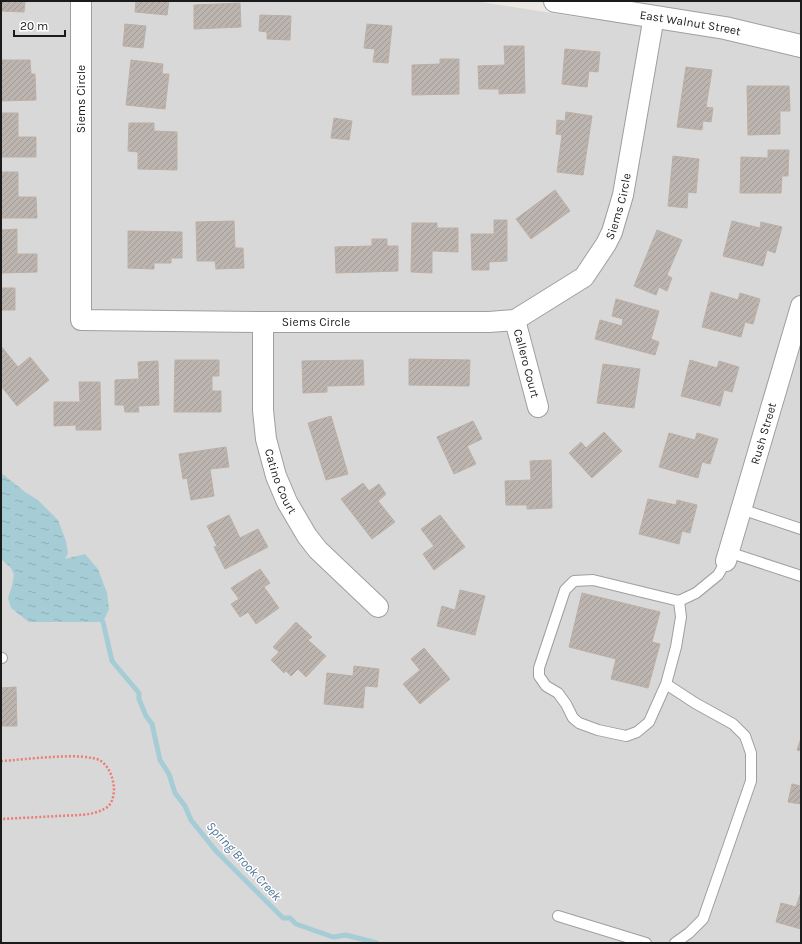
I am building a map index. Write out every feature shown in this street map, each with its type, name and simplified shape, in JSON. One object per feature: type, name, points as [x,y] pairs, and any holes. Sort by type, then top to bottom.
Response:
[{"type":"street","name":"Siems Circle","points":[[81,1],[81,320],[263,322],[489,322],[515,320],[584,277],[606,244],[612,232],[624,195],[654,16]]},
{"type":"street","name":"East Walnut Street","points":[[562,2],[725,28],[801,46]]},
{"type":"street","name":"Rush Street","points":[[727,557],[801,306]]},
{"type":"street","name":"Callero Court","points":[[515,320],[538,406]]},
{"type":"street","name":"Catino Court","points":[[263,322],[263,410],[266,439],[276,476],[286,502],[307,536],[318,550],[378,607]]},
{"type":"lane","points":[[741,509],[801,529]]},
{"type":"lane","points":[[679,601],[681,617],[676,647],[666,684],[649,722],[637,732],[626,736],[598,730],[579,723],[573,718],[566,704],[558,693],[546,686],[539,676],[539,668],[565,590],[574,581],[593,580],[679,601],[696,593],[718,575],[727,557],[801,576]]},
{"type":"lane","points":[[666,684],[695,703],[734,724],[745,736],[751,753],[751,781],[703,919],[690,933],[675,943]]},
{"type":"lane","points":[[558,916],[646,943]]},
{"type":"path","points":[[1,761],[76,756],[93,758],[103,762],[107,768],[111,775],[114,791],[113,798],[109,806],[104,810],[95,813],[1,819]]},
{"type":"shaded area","points":[[1,1],[474,1],[583,18],[583,1],[801,1],[801,943],[1,943]]},
{"type":"water","points":[[1,474],[38,500],[58,520],[66,541],[68,553],[65,559],[85,554],[98,569],[107,593],[109,609],[103,622],[29,622],[11,608],[8,598],[14,575],[11,568],[1,559]]},
{"type":"building","points":[[1,1],[25,1],[24,12],[1,11]]},
{"type":"building","points":[[136,1],[169,1],[167,15],[135,12]]},
{"type":"building","points":[[240,3],[241,27],[194,29],[194,5]]},
{"type":"building","points":[[260,15],[291,16],[290,40],[267,39],[267,32],[259,31]]},
{"type":"building","points":[[125,24],[146,26],[143,48],[123,46]]},
{"type":"building","points":[[367,24],[392,26],[388,63],[373,62],[375,49],[364,48]]},
{"type":"building","points":[[504,46],[524,46],[525,93],[499,94],[499,89],[479,89],[478,66],[505,65]]},
{"type":"building","points":[[565,49],[600,52],[598,72],[589,71],[587,87],[562,84]]},
{"type":"building","points":[[440,59],[459,59],[459,94],[412,95],[412,65],[440,64]]},
{"type":"building","points":[[1,60],[30,60],[31,74],[35,74],[36,100],[1,101]]},
{"type":"building","points":[[131,60],[163,64],[162,74],[169,74],[165,109],[126,105]]},
{"type":"building","points":[[686,67],[712,70],[706,107],[713,108],[711,122],[703,121],[702,130],[677,127]]},
{"type":"building","points":[[747,86],[789,86],[790,111],[780,111],[780,134],[748,135]]},
{"type":"building","points":[[566,112],[592,116],[583,175],[557,172],[562,135],[556,134],[557,120],[565,121]]},
{"type":"building","points":[[1,113],[18,113],[18,137],[36,137],[36,157],[1,157]]},
{"type":"building","points":[[334,118],[352,121],[349,140],[331,138]]},
{"type":"building","points":[[129,123],[154,123],[154,131],[177,132],[177,170],[138,169],[138,152],[128,151]]},
{"type":"building","points":[[768,150],[789,150],[788,176],[782,176],[781,193],[740,193],[741,157],[768,158]]},
{"type":"building","points":[[673,156],[699,159],[696,193],[688,192],[687,208],[668,206]]},
{"type":"building","points":[[1,172],[18,172],[18,197],[36,197],[37,218],[1,218]]},
{"type":"building","points":[[555,190],[570,211],[531,239],[516,219]]},
{"type":"building","points":[[494,220],[507,220],[507,261],[489,262],[489,270],[472,270],[471,234],[494,234]]},
{"type":"building","points":[[234,221],[235,248],[243,248],[244,268],[216,269],[215,261],[197,261],[196,222]]},
{"type":"building","points":[[732,221],[760,228],[761,222],[782,227],[775,253],[767,250],[763,266],[723,256]]},
{"type":"building","points":[[412,223],[437,223],[437,228],[458,228],[458,252],[432,251],[432,273],[411,272]]},
{"type":"building","points":[[17,229],[17,254],[37,254],[37,272],[1,273],[1,230]]},
{"type":"building","points":[[657,230],[682,240],[667,275],[672,278],[667,291],[659,287],[656,295],[634,286]]},
{"type":"building","points":[[128,231],[182,232],[182,258],[171,258],[171,263],[154,263],[154,269],[128,268]]},
{"type":"building","points":[[372,239],[387,239],[387,246],[398,246],[398,271],[336,273],[335,247],[372,246]]},
{"type":"building","points":[[1,288],[15,288],[15,310],[1,310]]},
{"type":"building","points":[[711,292],[738,300],[740,293],[760,299],[753,324],[745,322],[741,337],[702,327]]},
{"type":"building","points":[[616,299],[659,311],[651,339],[659,342],[655,355],[595,339],[600,320],[622,326],[623,319],[612,316]]},
{"type":"building","points":[[1,346],[18,367],[30,357],[49,380],[17,406],[1,386]]},
{"type":"building","points":[[409,359],[470,360],[469,386],[409,385]]},
{"type":"building","points":[[175,360],[219,360],[219,376],[212,376],[212,391],[221,391],[221,412],[174,412]]},
{"type":"building","points":[[363,360],[364,385],[327,386],[327,392],[303,393],[302,361]]},
{"type":"building","points":[[690,360],[717,368],[719,361],[739,367],[732,392],[724,390],[720,406],[681,396]]},
{"type":"building","points":[[158,361],[159,405],[138,406],[139,412],[125,412],[124,405],[115,405],[115,380],[139,379],[138,362]]},
{"type":"building","points":[[603,364],[640,369],[634,408],[597,403]]},
{"type":"building","points":[[79,382],[100,382],[101,430],[76,430],[76,425],[54,426],[54,402],[80,402]]},
{"type":"building","points":[[331,416],[348,474],[326,480],[308,423]]},
{"type":"building","points":[[473,421],[482,439],[467,446],[476,464],[454,474],[437,437]]},
{"type":"building","points":[[604,432],[622,451],[592,478],[569,453],[581,442],[586,448]]},
{"type":"building","points":[[669,433],[695,440],[697,433],[718,439],[710,464],[702,462],[698,478],[659,467]]},
{"type":"building","points":[[226,447],[229,467],[210,469],[214,496],[191,500],[187,478],[183,479],[179,454]]},
{"type":"building","points":[[551,460],[552,508],[527,509],[527,505],[506,505],[505,481],[531,480],[530,461]]},
{"type":"building","points":[[363,483],[369,491],[379,484],[386,494],[378,501],[395,522],[372,539],[341,499]]},
{"type":"building","points":[[648,499],[676,505],[677,500],[697,505],[690,533],[682,531],[679,544],[639,534]]},
{"type":"building","points":[[229,515],[240,538],[258,529],[268,547],[225,569],[214,547],[217,546],[207,526]]},
{"type":"building","points":[[440,515],[465,547],[434,570],[423,554],[434,546],[421,529]]},
{"type":"building","points":[[260,569],[270,583],[264,587],[279,608],[256,624],[248,612],[240,617],[231,604],[239,599],[231,588]]},
{"type":"building","points":[[460,590],[485,596],[475,635],[437,626],[442,606],[455,610]]},
{"type":"building","points":[[582,593],[660,612],[652,642],[660,644],[648,688],[611,679],[616,659],[569,647]]},
{"type":"building","points":[[296,622],[312,637],[308,640],[326,656],[306,677],[298,669],[291,676],[286,671],[284,673],[271,660],[279,652],[273,647]]},
{"type":"building","points":[[424,648],[450,679],[420,704],[403,684],[420,670],[411,659]]},
{"type":"building","points":[[354,666],[379,669],[377,687],[365,686],[363,708],[324,704],[327,673],[353,676]]},
{"type":"building","points":[[16,687],[17,726],[1,726],[1,688]]},
{"type":"building","points":[[801,738],[801,751],[797,750]]},
{"type":"building","points":[[792,784],[801,786],[801,804],[788,802]]},
{"type":"building","points":[[801,892],[801,929],[776,922],[781,903],[796,907]]},
{"type":"waterway","name":"Spring Brook Creek","points":[[103,622],[112,661],[139,693],[139,699],[146,716],[152,724],[160,760],[169,774],[175,793],[185,806],[191,820],[216,851],[283,918],[290,918],[296,924],[333,937],[346,935],[377,943]]}]
